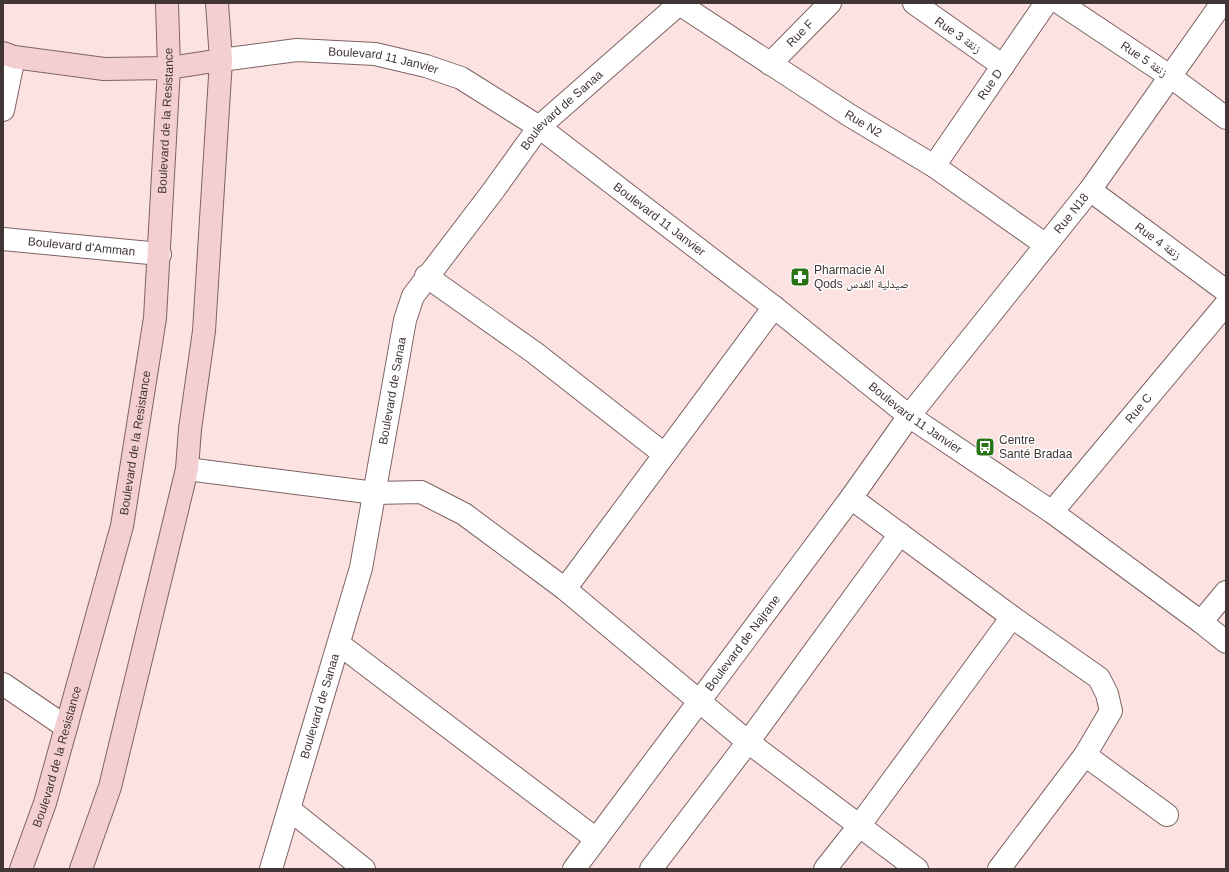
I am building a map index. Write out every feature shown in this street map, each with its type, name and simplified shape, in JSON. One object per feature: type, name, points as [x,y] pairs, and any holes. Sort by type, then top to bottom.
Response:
[{"type":"main road","name":"Boulevard de la Resistance","points":[[21,869],[45,803],[122,526],[155,318],[160,254],[169,68],[167,3]]},
{"type":"main road","points":[[81,869],[110,787],[187,469],[204,331],[221,60],[217,3]]},
{"type":"main road","name":"Boulevard 11 Janvier","points":[[8,55],[104,69],[169,68],[221,60]]},
{"type":"street","name":"Rue N2","points":[[679,3],[849,115],[934,166],[1046,245]]},
{"type":"street","name":"Boulevard de Sanaa","points":[[271,869],[361,568],[405,320],[413,296],[426,276],[493,192],[539,128],[679,3]]},
{"type":"street","name":"Rue F","points":[[770,64],[830,3]]},
{"type":"street","name":"Rue D","points":[[934,166],[1046,3]]},
{"type":"street","name":"Rue 5 زنقة","points":[[1060,3],[1171,76],[1226,118]]},
{"type":"street","name":"Rue N18","points":[[909,416],[1090,190],[1222,3]]},
{"type":"street","name":"Rue 3 زنقة","points":[[922,5],[1003,66]]},
{"type":"street","name":"Boulevard 11 Janvier","points":[[221,60],[297,50],[375,54],[426,66],[461,78],[539,128],[774,307],[909,416],[1052,512],[1226,642]]},
{"type":"street","points":[[3,110],[8,55]]},
{"type":"street","name":"Rue 4 زنقة","points":[[1090,190],[1226,291]]},
{"type":"street","name":"Boulevard d'Amman","points":[[3,239],[160,254]]},
{"type":"street","points":[[426,276],[535,353],[664,454]]},
{"type":"street","name":"Rue C","points":[[1052,512],[1226,304]]},
{"type":"street","points":[[564,589],[774,307]]},
{"type":"street","name":"Boulevard de Najrane","points":[[574,869],[851,498],[909,416]]},
{"type":"street","points":[[187,469],[375,493],[421,492],[464,514],[564,589],[698,702],[748,742],[917,869]]},
{"type":"street","points":[[851,498],[1012,617],[1098,678],[1107,694],[1111,711],[1085,755],[999,869]]},
{"type":"street","points":[[651,869],[748,742],[900,534]]},
{"type":"street","points":[[1201,622],[1226,592]]},
{"type":"street","points":[[825,869],[859,826],[1012,617]]},
{"type":"street","points":[[338,644],[596,839]]},
{"type":"street","points":[[3,684],[66,728]]},
{"type":"street","points":[[1085,755],[1167,815]]},
{"type":"street","points":[[289,809],[364,869]]},
{"type":"place","name":"Pharmacie Al Qods صيدلية القدس","points":[[800,277]]},
{"type":"place","name":"Centre Santé Bradaa","points":[[985,447]]}]
